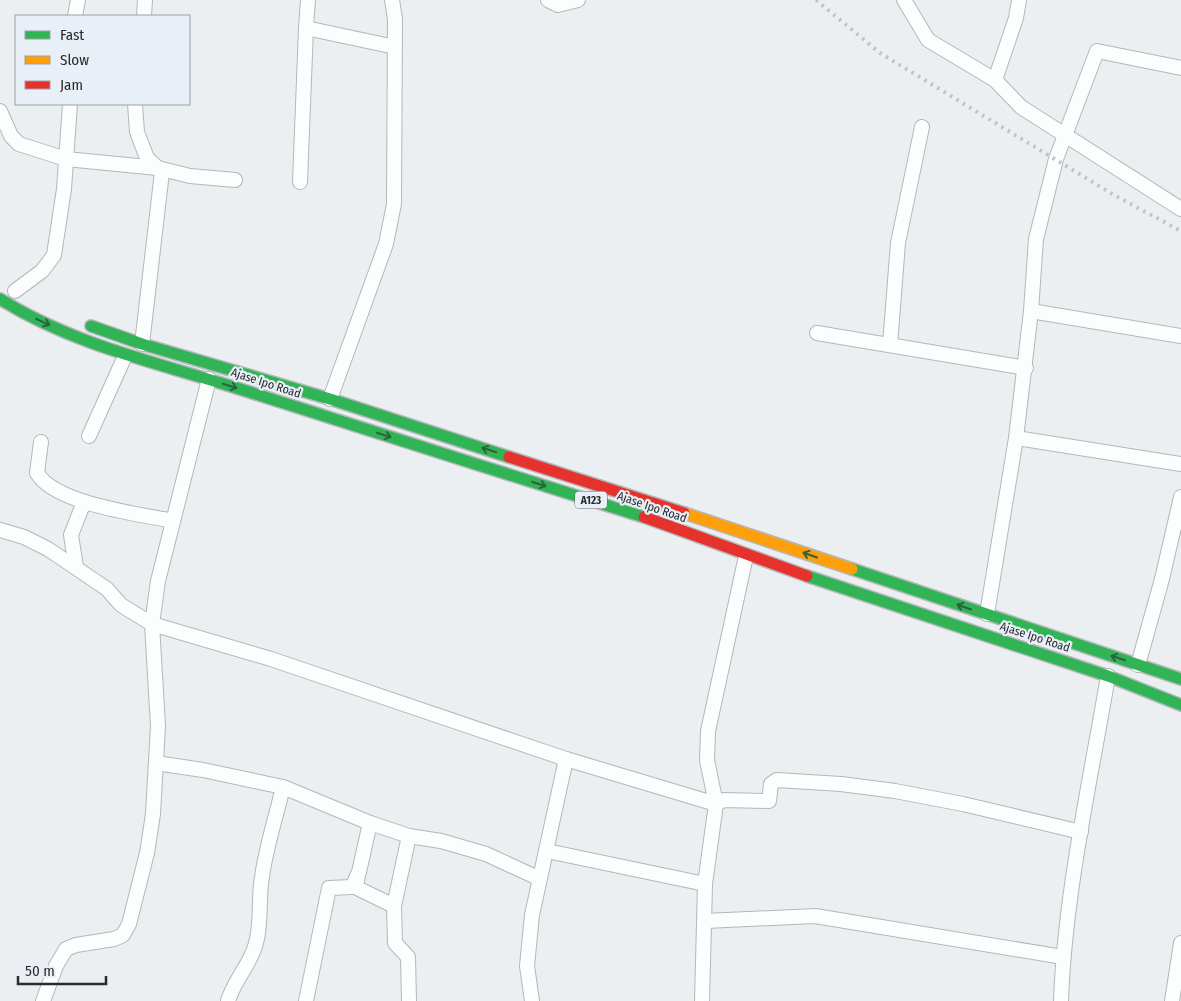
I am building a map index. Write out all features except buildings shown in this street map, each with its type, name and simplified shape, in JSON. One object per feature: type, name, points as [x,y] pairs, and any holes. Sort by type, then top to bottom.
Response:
[{"type":"highway","points":[[11,289],[28,298]]},
{"type":"highway","name":"Ajase Ipo Road","points":[[0,299],[18,311],[125,356],[209,379],[646,518],[746,556],[1108,676],[1181,705]]},
{"type":"highway","name":"Ajase Ipo Road","points":[[84,323],[142,344],[330,399],[686,514],[1181,679]]},
{"type":"street","points":[[75,15],[78,0]]},
{"type":"street","points":[[144,15],[146,0]]},
{"type":"street","points":[[300,182],[308,0]]},
{"type":"street","points":[[330,399],[386,244],[394,204],[396,19],[392,0]]},
{"type":"street","points":[[548,0],[558,5],[578,0]]},
{"type":"street","points":[[904,0],[928,40],[995,80],[1021,106],[1181,209]]},
{"type":"street","points":[[995,80],[1016,18],[1019,0]]},
{"type":"street","points":[[306,28],[395,47]]},
{"type":"street","points":[[986,614],[1026,368],[1036,239],[1064,134],[1096,51],[1181,68]]},
{"type":"street","points":[[11,289],[42,271],[54,255],[66,159],[70,105]]},
{"type":"street","points":[[135,105],[138,132],[147,158],[162,172],[142,344]]},
{"type":"street","points":[[0,111],[11,136],[19,144],[66,159],[158,168],[190,176],[234,180]]},
{"type":"street","points":[[890,345],[898,243],[922,127]]},
{"type":"street","points":[[1031,311],[1181,336]]},
{"type":"street","points":[[817,333],[1026,368]]},
{"type":"street","points":[[88,436],[125,356]]},
{"type":"street","points":[[43,1001],[56,966],[66,949],[76,945],[114,939],[124,935],[129,924],[147,853],[156,763],[158,726],[152,624],[158,581],[209,379]]},
{"type":"street","points":[[1016,438],[1181,464]]},
{"type":"street","points":[[41,442],[36,473],[41,480],[84,502],[173,521]]},
{"type":"street","points":[[1138,665],[1162,579],[1181,497]]},
{"type":"street","points":[[76,567],[71,535],[84,502]]},
{"type":"street","points":[[0,530],[24,537],[51,550],[107,589],[121,605],[152,624],[271,659],[566,758],[716,804],[724,800],[769,801],[771,784],[777,780],[841,784],[963,804],[1081,832]]},
{"type":"street","points":[[51,550],[71,535]]},
{"type":"street","points":[[702,1001],[705,884],[716,804],[707,760],[708,731],[746,556]]},
{"type":"street","points":[[1061,1001],[1063,958],[1081,832],[1108,676]]},
{"type":"street","points":[[532,1001],[527,966],[532,915],[538,878],[547,851],[566,758]]},
{"type":"street","points":[[156,763],[203,770],[284,788],[370,823],[409,836],[442,841],[486,854],[538,878]]},
{"type":"street","points":[[228,1001],[233,985],[246,968],[256,944],[260,923],[262,878],[284,788]]},
{"type":"street","points":[[370,823],[355,887],[394,906]]},
{"type":"street","points":[[409,836],[394,906],[395,942],[408,956],[409,1001]]},
{"type":"street","points":[[547,851],[705,884]]},
{"type":"street","points":[[306,1001],[329,888],[352,887],[359,872]]},
{"type":"street","points":[[705,921],[815,916],[1063,958]]},
{"type":"street","points":[[1172,1001],[1181,943]]},
{"type":"railway","points":[[816,0],[880,53],[1114,195],[1181,231]]},
{"type":"traffic: fast","points":[[0,299],[57,329],[117,352],[644,517]]},
{"type":"traffic: fast","points":[[91,326],[142,344],[330,399],[509,457]]},
{"type":"traffic: fast","points":[[852,569],[1181,679]]},
{"type":"traffic: fast","points":[[807,576],[1108,676],[1181,705]]},
{"type":"traffic: slow","points":[[684,513],[852,569]]},
{"type":"traffic: jam","points":[[509,457],[684,513]]},
{"type":"traffic: jam","points":[[644,517],[807,576]]}]
